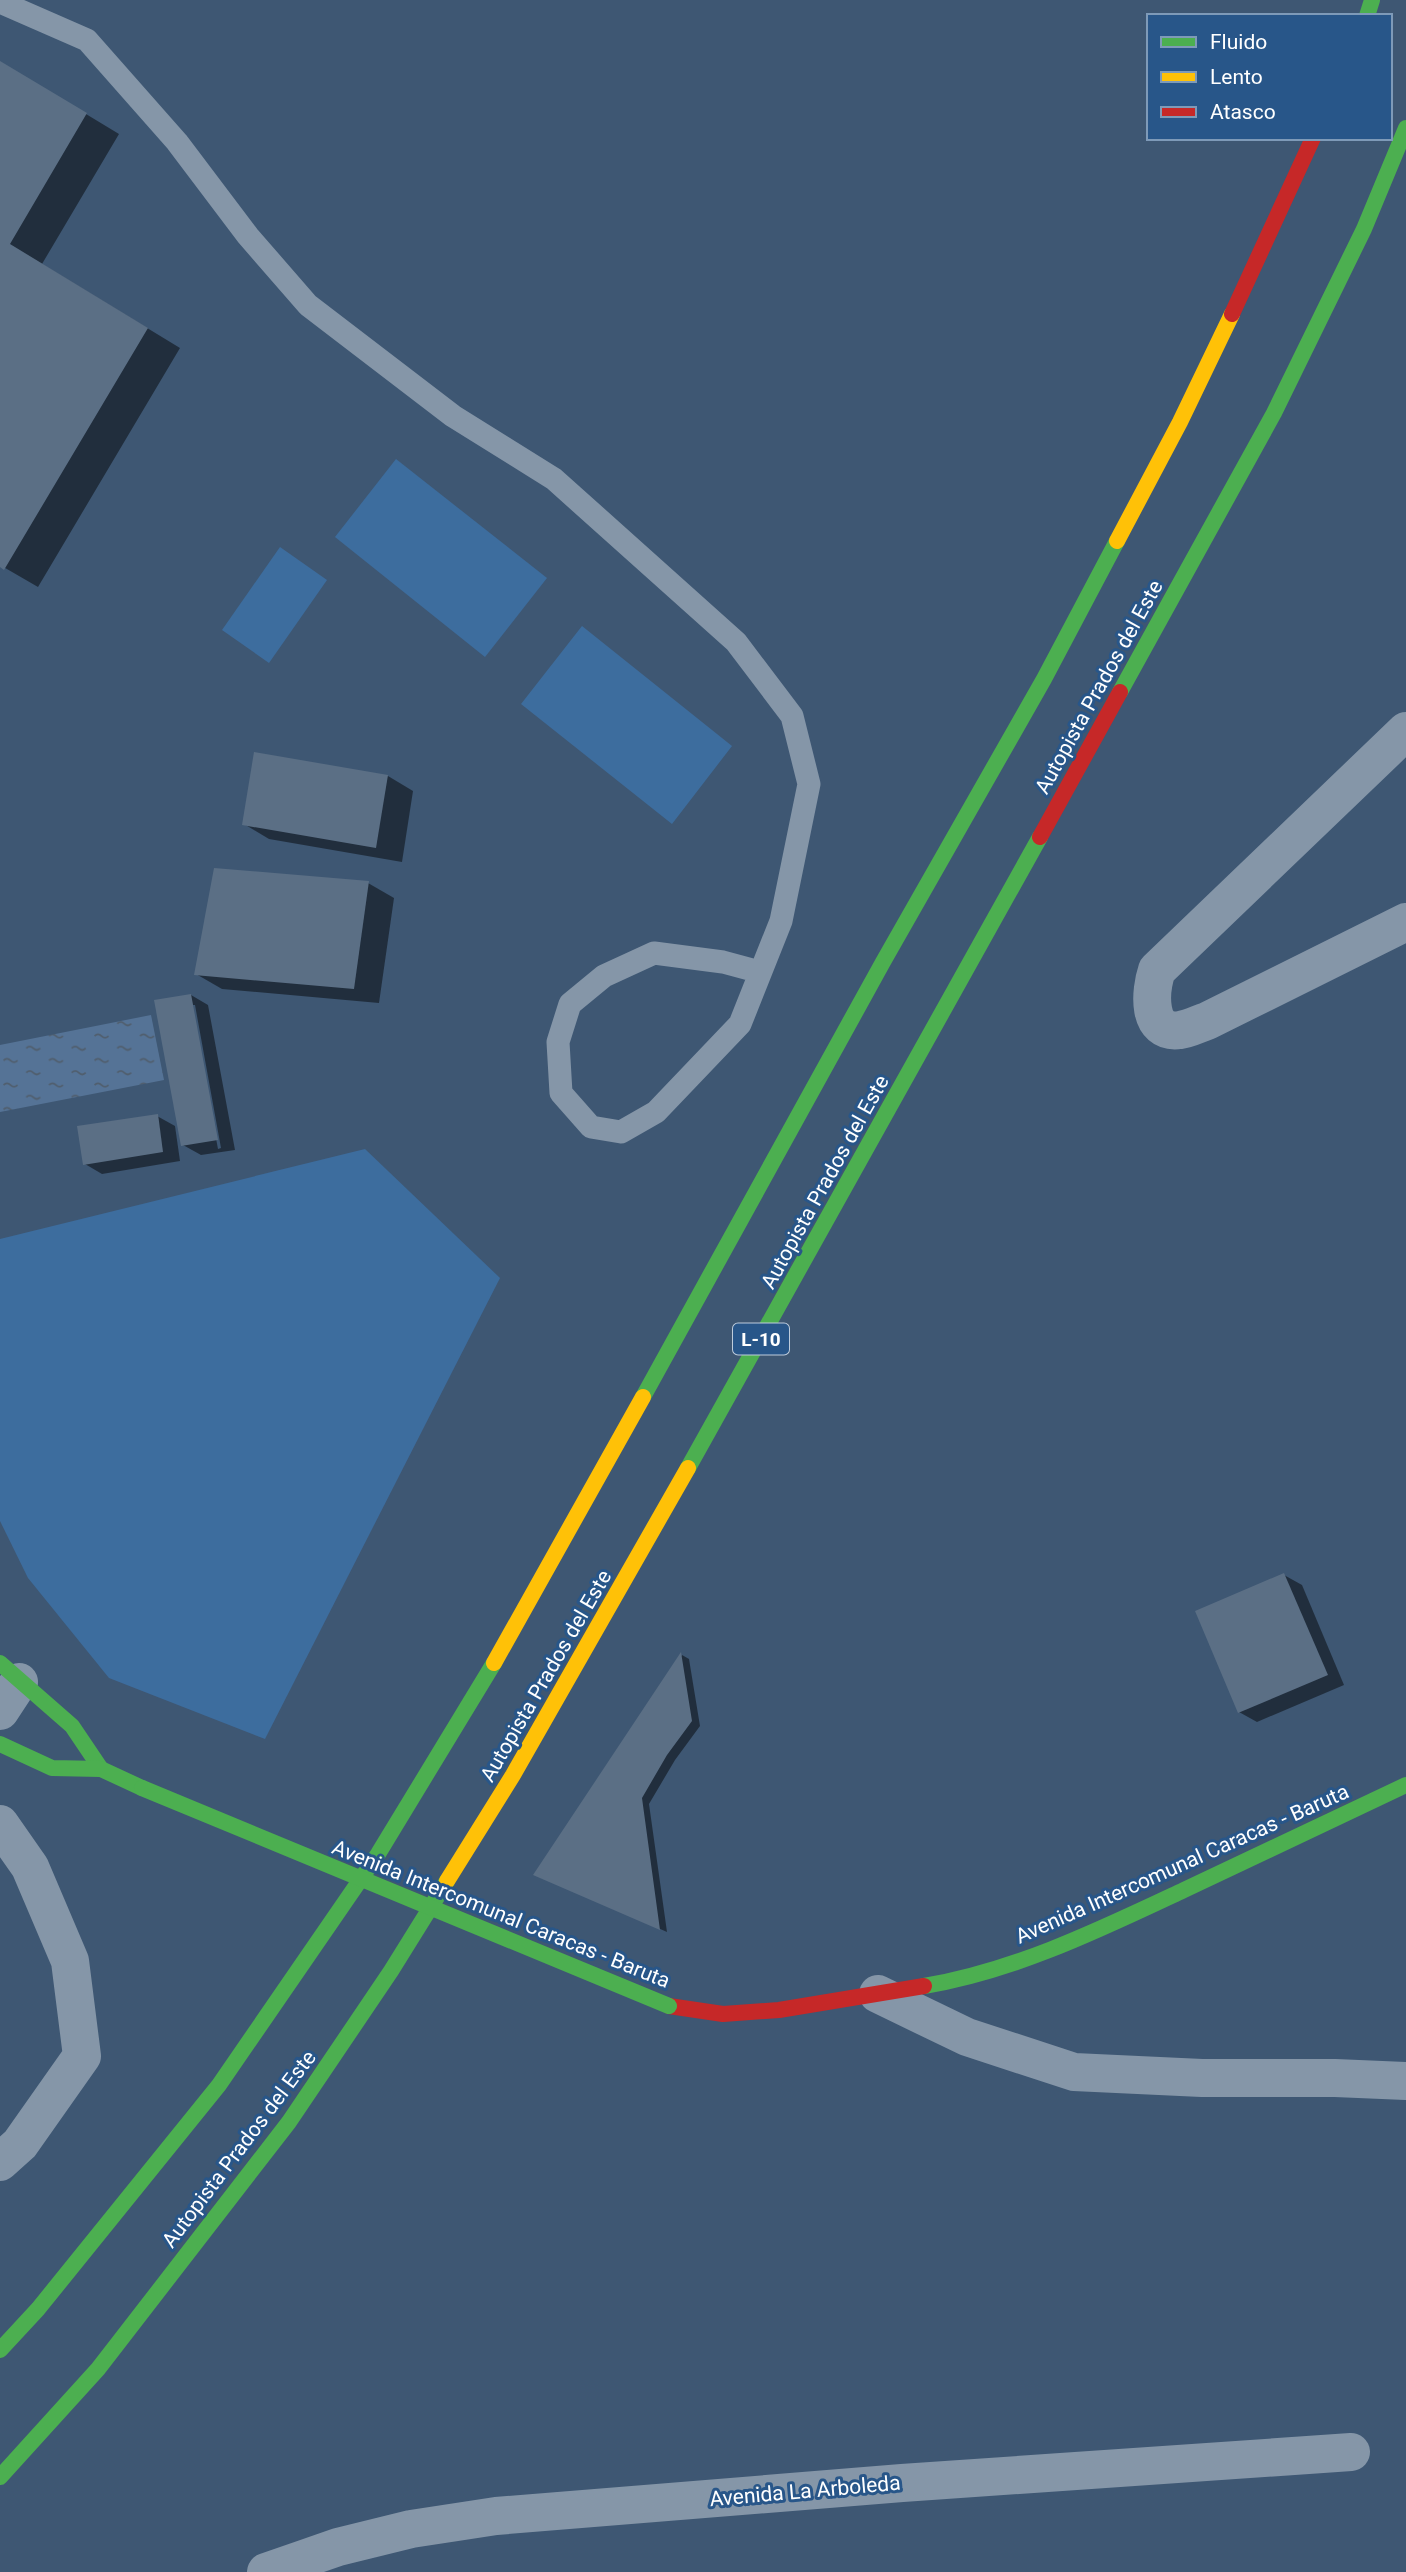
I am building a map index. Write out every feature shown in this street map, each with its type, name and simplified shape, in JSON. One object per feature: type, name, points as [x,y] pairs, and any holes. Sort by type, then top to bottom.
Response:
[{"type":"main road","name":"Autopista Prados del Este","points":[[0,2477],[98,2369],[289,2122],[391,1971],[513,1774],[636,1561],[963,978],[1274,413],[1364,229],[1406,128]]},
{"type":"main road","points":[[0,2350],[38,2309],[219,2085],[378,1854],[512,1633],[883,962],[1044,679],[1180,422],[1312,140]]},
{"type":"main road","points":[[6,1685],[72,1726],[101,1769]]},
{"type":"main road","name":"Avenida Intercomunal Caracas - Baruta","points":[[0,1744],[51,1768],[101,1769],[669,2006],[723,2014],[779,2010],[956,1982],[1032,1956],[1120,1920],[1406,1785]]},
{"type":"street","points":[[1406,731],[1157,971],[1152,984],[1152,1004],[1156,1019],[1166,1029],[1179,1030],[1207,1021],[1406,922]]},
{"type":"street","points":[[0,1824],[30,1867],[70,1961],[82,2056],[20,2144],[0,2162]]},
{"type":"street","points":[[878,1994],[967,2036],[1074,2072],[1202,2078],[1406,2081]]},
{"type":"street","name":"Avenida La Arboleda","points":[[266,2572],[338,2547],[411,2529],[496,2516],[902,2483],[1351,2452]]},
{"type":"lane","points":[[0,2],[87,40],[177,142],[248,236],[308,304],[453,416],[554,479],[736,642],[792,716],[808,784],[781,921],[740,1024],[656,1112],[621,1132],[591,1127],[561,1093],[558,1042],[570,1004],[604,976],[654,953],[723,962],[760,972]]},
{"type":"shaded area","points":[[396,459],[547,578],[485,657],[335,537]]},
{"type":"shaded area","points":[[280,547],[327,580],[269,663],[222,630]]},
{"type":"shaded area","points":[[582,626],[732,746],[672,824],[521,704]]},
{"type":"shaded area","points":[[365,1149],[500,1278],[265,1739],[109,1678],[28,1578],[0,1521],[0,1239]]},
{"type":"water","points":[[151,1015],[164,1080],[0,1112],[0,1045]]},
{"type":"building","points":[[0,61],[87,113],[10,244],[148,328],[4,570],[0,567]]},
{"type":"building","points":[[254,752],[388,775],[376,848],[242,825]]},
{"type":"building","points":[[214,868],[369,881],[354,989],[194,975]]},
{"type":"building","points":[[191,994],[218,1140],[181,1146],[154,1000]]},
{"type":"building","points":[[158,1114],[163,1152],[83,1165],[77,1126]]},
{"type":"building","points":[[1284,1573],[1328,1675],[1238,1713],[1195,1611]]},
{"type":"building","points":[[681,1652],[692,1721],[667,1755],[642,1798],[660,1930],[533,1875]]},
{"type":"traffic: fast","points":[[1368,14],[1372,0]]},
{"type":"traffic: fast","points":[[1120,692],[1274,413],[1364,229],[1406,128]]},
{"type":"traffic: fast","points":[[643,1397],[883,962],[1044,679],[1117,541]]},
{"type":"traffic: fast","points":[[688,1468],[1040,837]]},
{"type":"traffic: fast","points":[[0,1663],[72,1726],[101,1769]]},
{"type":"traffic: fast","points":[[0,2350],[38,2309],[219,2085],[378,1854],[494,1663]]},
{"type":"traffic: fast","points":[[0,1744],[52,1768],[101,1769],[142,1788]]},
{"type":"traffic: fast","points":[[924,1986],[991,1970],[1089,1934],[1406,1785]]},
{"type":"traffic: fast","points":[[142,1788],[669,2006]]},
{"type":"traffic: fast","points":[[0,2477],[98,2369],[289,2122],[391,1971],[447,1881]]},
{"type":"traffic: slow","points":[[1117,541],[1180,422],[1232,314]]},
{"type":"traffic: slow","points":[[494,1663],[643,1397]]},
{"type":"traffic: slow","points":[[447,1881],[513,1775],[688,1468]]},
{"type":"traffic: jam","points":[[1232,314],[1312,140]]},
{"type":"traffic: jam","points":[[1040,837],[1120,692]]},
{"type":"traffic: jam","points":[[669,2006],[723,2014],[779,2010],[924,1986]]}]
